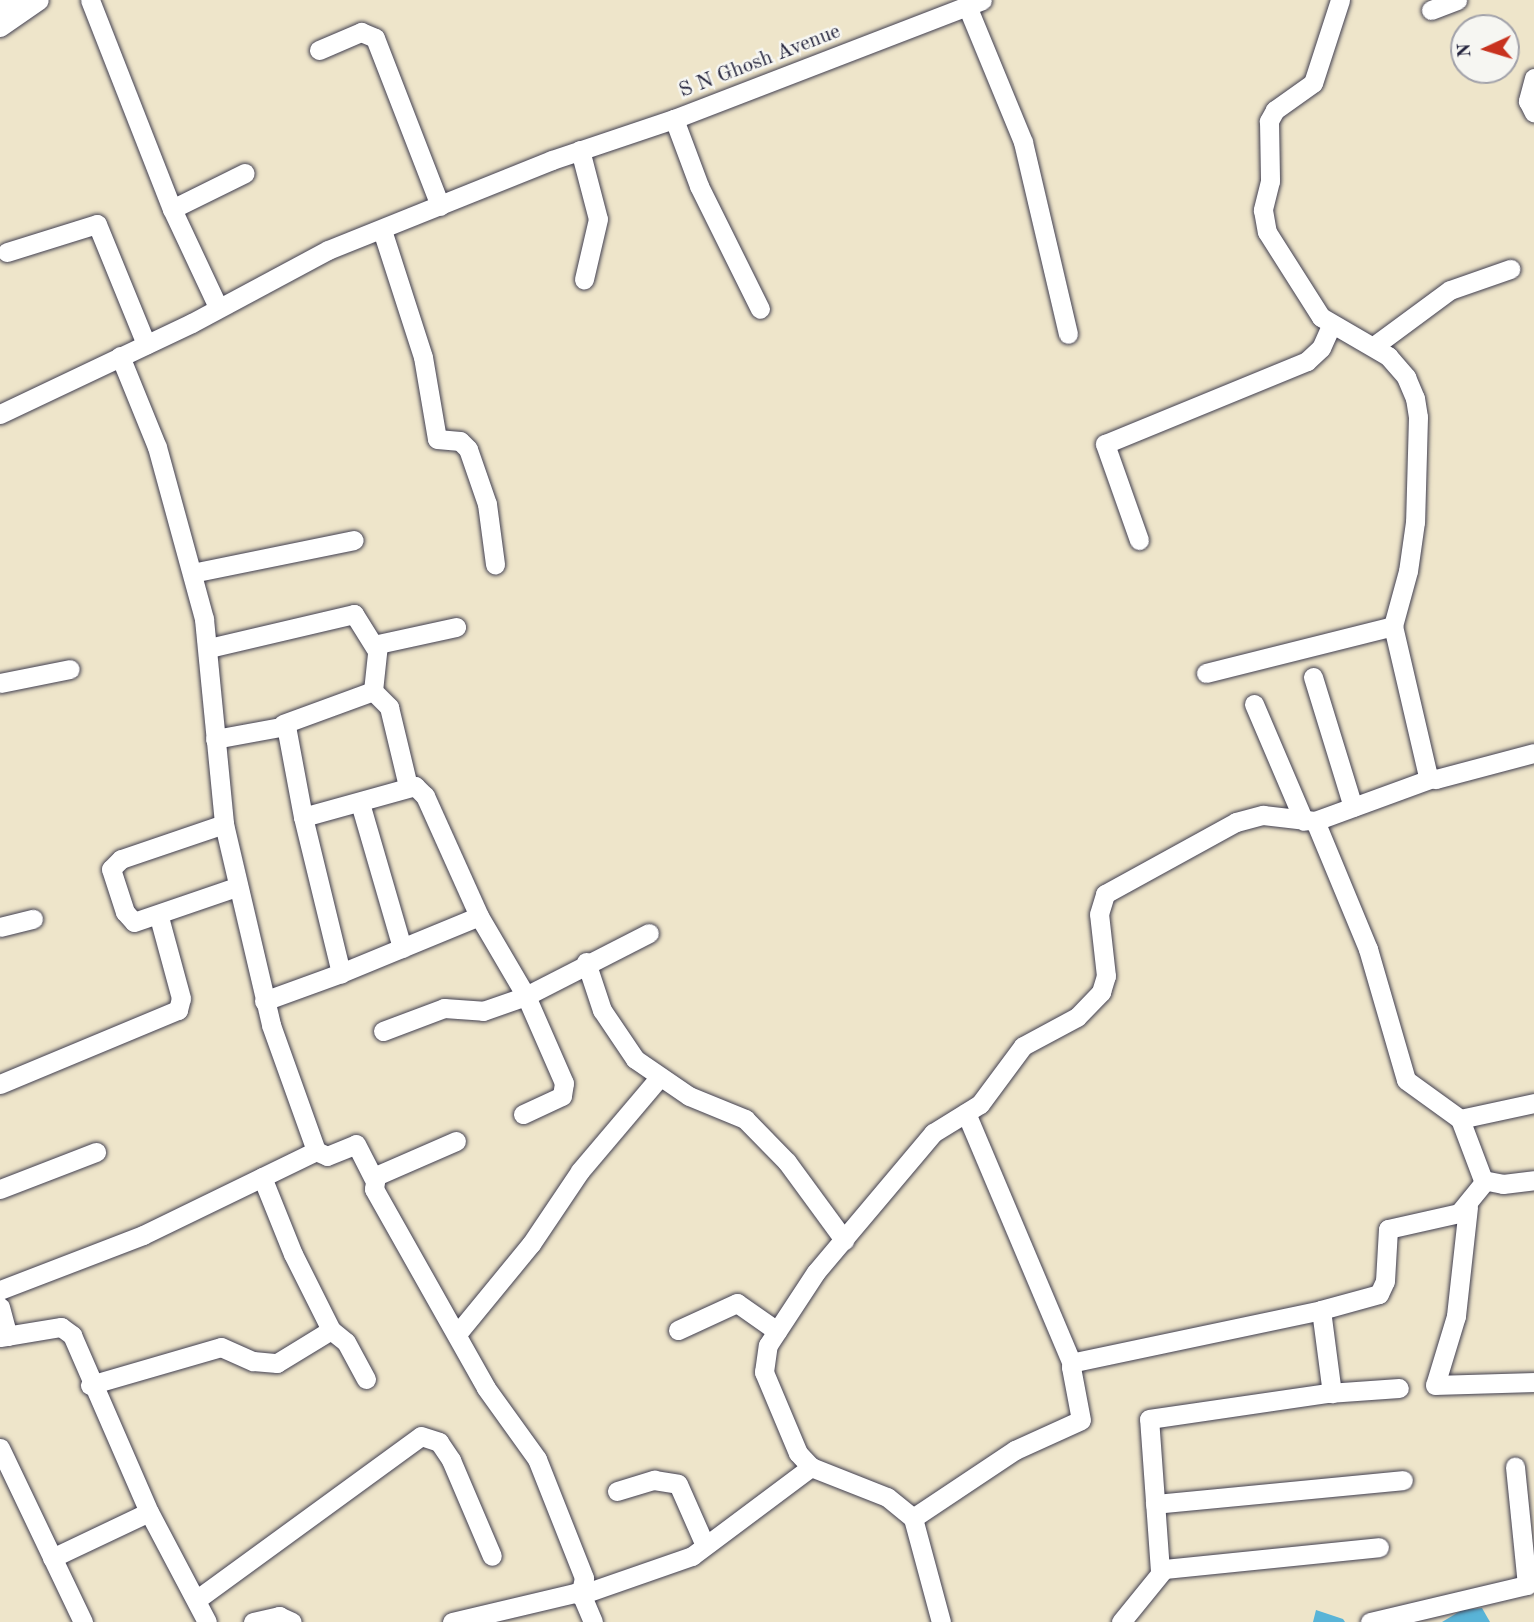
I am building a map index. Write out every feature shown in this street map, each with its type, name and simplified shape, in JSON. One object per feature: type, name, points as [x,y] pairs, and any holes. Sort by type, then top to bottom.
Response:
[{"type":"main road","points":[[0,12],[18,0]]},
{"type":"street","points":[[0,27],[39,0]]},
{"type":"street","points":[[90,0],[172,209],[218,307]]},
{"type":"street","points":[[1340,0],[1313,83],[1271,113],[1270,181],[1263,210],[1273,244],[1311,306],[1331,326],[1374,346],[1406,377],[1418,417],[1415,522],[1408,571],[1393,626],[1430,779]]},
{"type":"street","points":[[1431,10],[1457,0]]},
{"type":"street","points":[[975,3],[1023,142],[1068,334]]},
{"type":"street","name":"S N Ghosh Avenue","points":[[0,414],[146,344],[304,261],[552,160],[674,120],[975,3]]},
{"type":"street","points":[[319,50],[362,32],[375,38],[440,206]]},
{"type":"street","points":[[1534,78],[1528,101],[1534,113]]},
{"type":"street","points":[[674,120],[699,186],[760,309]]},
{"type":"street","points":[[580,150],[598,219],[584,279]]},
{"type":"street","points":[[172,209],[245,173]]},
{"type":"street","points":[[6,252],[97,224],[146,344]]},
{"type":"street","points":[[382,230],[423,357],[437,440],[460,441],[468,449],[487,504],[495,564]]},
{"type":"street","points":[[1374,346],[1450,290],[1510,269]]},
{"type":"street","points":[[1139,540],[1105,444],[1307,361],[1321,348],[1331,326]]},
{"type":"street","points":[[120,356],[157,447],[192,573],[209,648],[224,824],[236,887],[264,1001],[316,1151],[327,1156],[356,1144],[373,1178],[374,1189],[507,1422],[542,1470],[584,1578],[580,1594],[593,1622]]},
{"type":"street","points":[[192,573],[354,540]]},
{"type":"street","points":[[209,648],[354,614],[374,648],[377,684],[373,691],[284,724],[215,739]]},
{"type":"street","points":[[1206,673],[1393,626]]},
{"type":"street","points":[[374,648],[394,639],[456,627]]},
{"type":"street","points":[[0,682],[70,669]]},
{"type":"street","points":[[1313,677],[1353,807]]},
{"type":"street","points":[[373,691],[389,707],[408,786]]},
{"type":"street","points":[[1254,704],[1309,821],[1383,993],[1403,1074],[1412,1087],[1460,1119],[1475,1168],[1485,1181]]},
{"type":"street","points":[[284,724],[303,817],[341,973]]},
{"type":"street","points":[[941,1622],[913,1518],[887,1497],[811,1467],[784,1427],[764,1372],[764,1355],[777,1331],[844,1240],[933,1133],[984,1100],[1023,1046],[1077,1017],[1101,992],[1106,976],[1099,914],[1105,894],[1236,822],[1263,815],[1309,821],[1430,779],[1534,753]]},
{"type":"street","points":[[303,817],[360,803],[408,786],[420,788],[479,916],[526,996],[564,1088],[562,1096],[523,1114]]},
{"type":"street","points":[[360,803],[402,947]]},
{"type":"street","points":[[224,824],[113,863],[116,890],[129,919],[139,923],[236,887]]},
{"type":"street","points":[[264,1001],[341,973],[479,916]]},
{"type":"street","points":[[0,1084],[178,1010],[181,998],[159,917]]},
{"type":"street","points":[[0,927],[33,919]]},
{"type":"street","points":[[383,1031],[444,1008],[483,1011],[526,996],[586,962],[649,933]]},
{"type":"street","points":[[586,962],[592,987],[617,1036],[635,1059],[659,1078],[745,1119],[759,1132],[844,1240]]},
{"type":"street","points":[[457,1334],[531,1244],[580,1171],[659,1078]]},
{"type":"street","points":[[1460,1119],[1534,1103]]},
{"type":"street","points":[[913,1518],[1015,1450],[1081,1420],[1072,1364],[966,1113]]},
{"type":"street","points":[[373,1178],[456,1140]]},
{"type":"street","points":[[0,1290],[143,1235],[316,1151]]},
{"type":"street","points":[[0,1189],[96,1152]]},
{"type":"street","points":[[262,1177],[293,1254],[331,1330],[346,1342],[366,1379]]},
{"type":"street","points":[[1485,1181],[1534,1180]]},
{"type":"street","points":[[1485,1181],[1468,1207],[1456,1316],[1435,1385],[1534,1382]]},
{"type":"street","points":[[1072,1364],[1321,1310],[1381,1292],[1388,1229],[1452,1215],[1468,1207]]},
{"type":"street","points":[[678,1330],[737,1303],[777,1331]]},
{"type":"street","points":[[0,1307],[4,1337],[61,1327],[68,1330],[90,1385],[149,1512],[207,1622]]},
{"type":"street","points":[[1321,1310],[1332,1393]]},
{"type":"street","points":[[90,1385],[220,1347],[253,1361],[278,1363],[331,1330]]},
{"type":"street","points":[[1121,1622],[1160,1571],[1147,1433],[1153,1417],[1332,1393],[1399,1388]]},
{"type":"street","points":[[196,1600],[421,1436],[439,1442],[452,1460],[492,1556]]},
{"type":"street","points":[[0,1448],[83,1622]]},
{"type":"street","points":[[452,1622],[536,1600],[580,1594],[692,1556],[704,1543],[761,1509],[811,1467]]},
{"type":"street","points":[[1370,1622],[1525,1587],[1515,1467]]},
{"type":"street","points":[[617,1491],[654,1480],[678,1484],[704,1543]]},
{"type":"street","points":[[1155,1504],[1403,1480]]},
{"type":"street","points":[[52,1558],[149,1512]]},
{"type":"street","points":[[1160,1571],[1379,1547]]},
{"type":"street","points":[[253,1622],[279,1616],[292,1622]]},
{"type":"water","points":[[1482,1608],[1490,1622],[1442,1622],[1462,1610]]},
{"type":"water","points":[[1316,1610],[1343,1619],[1345,1622],[1313,1622]]}]
